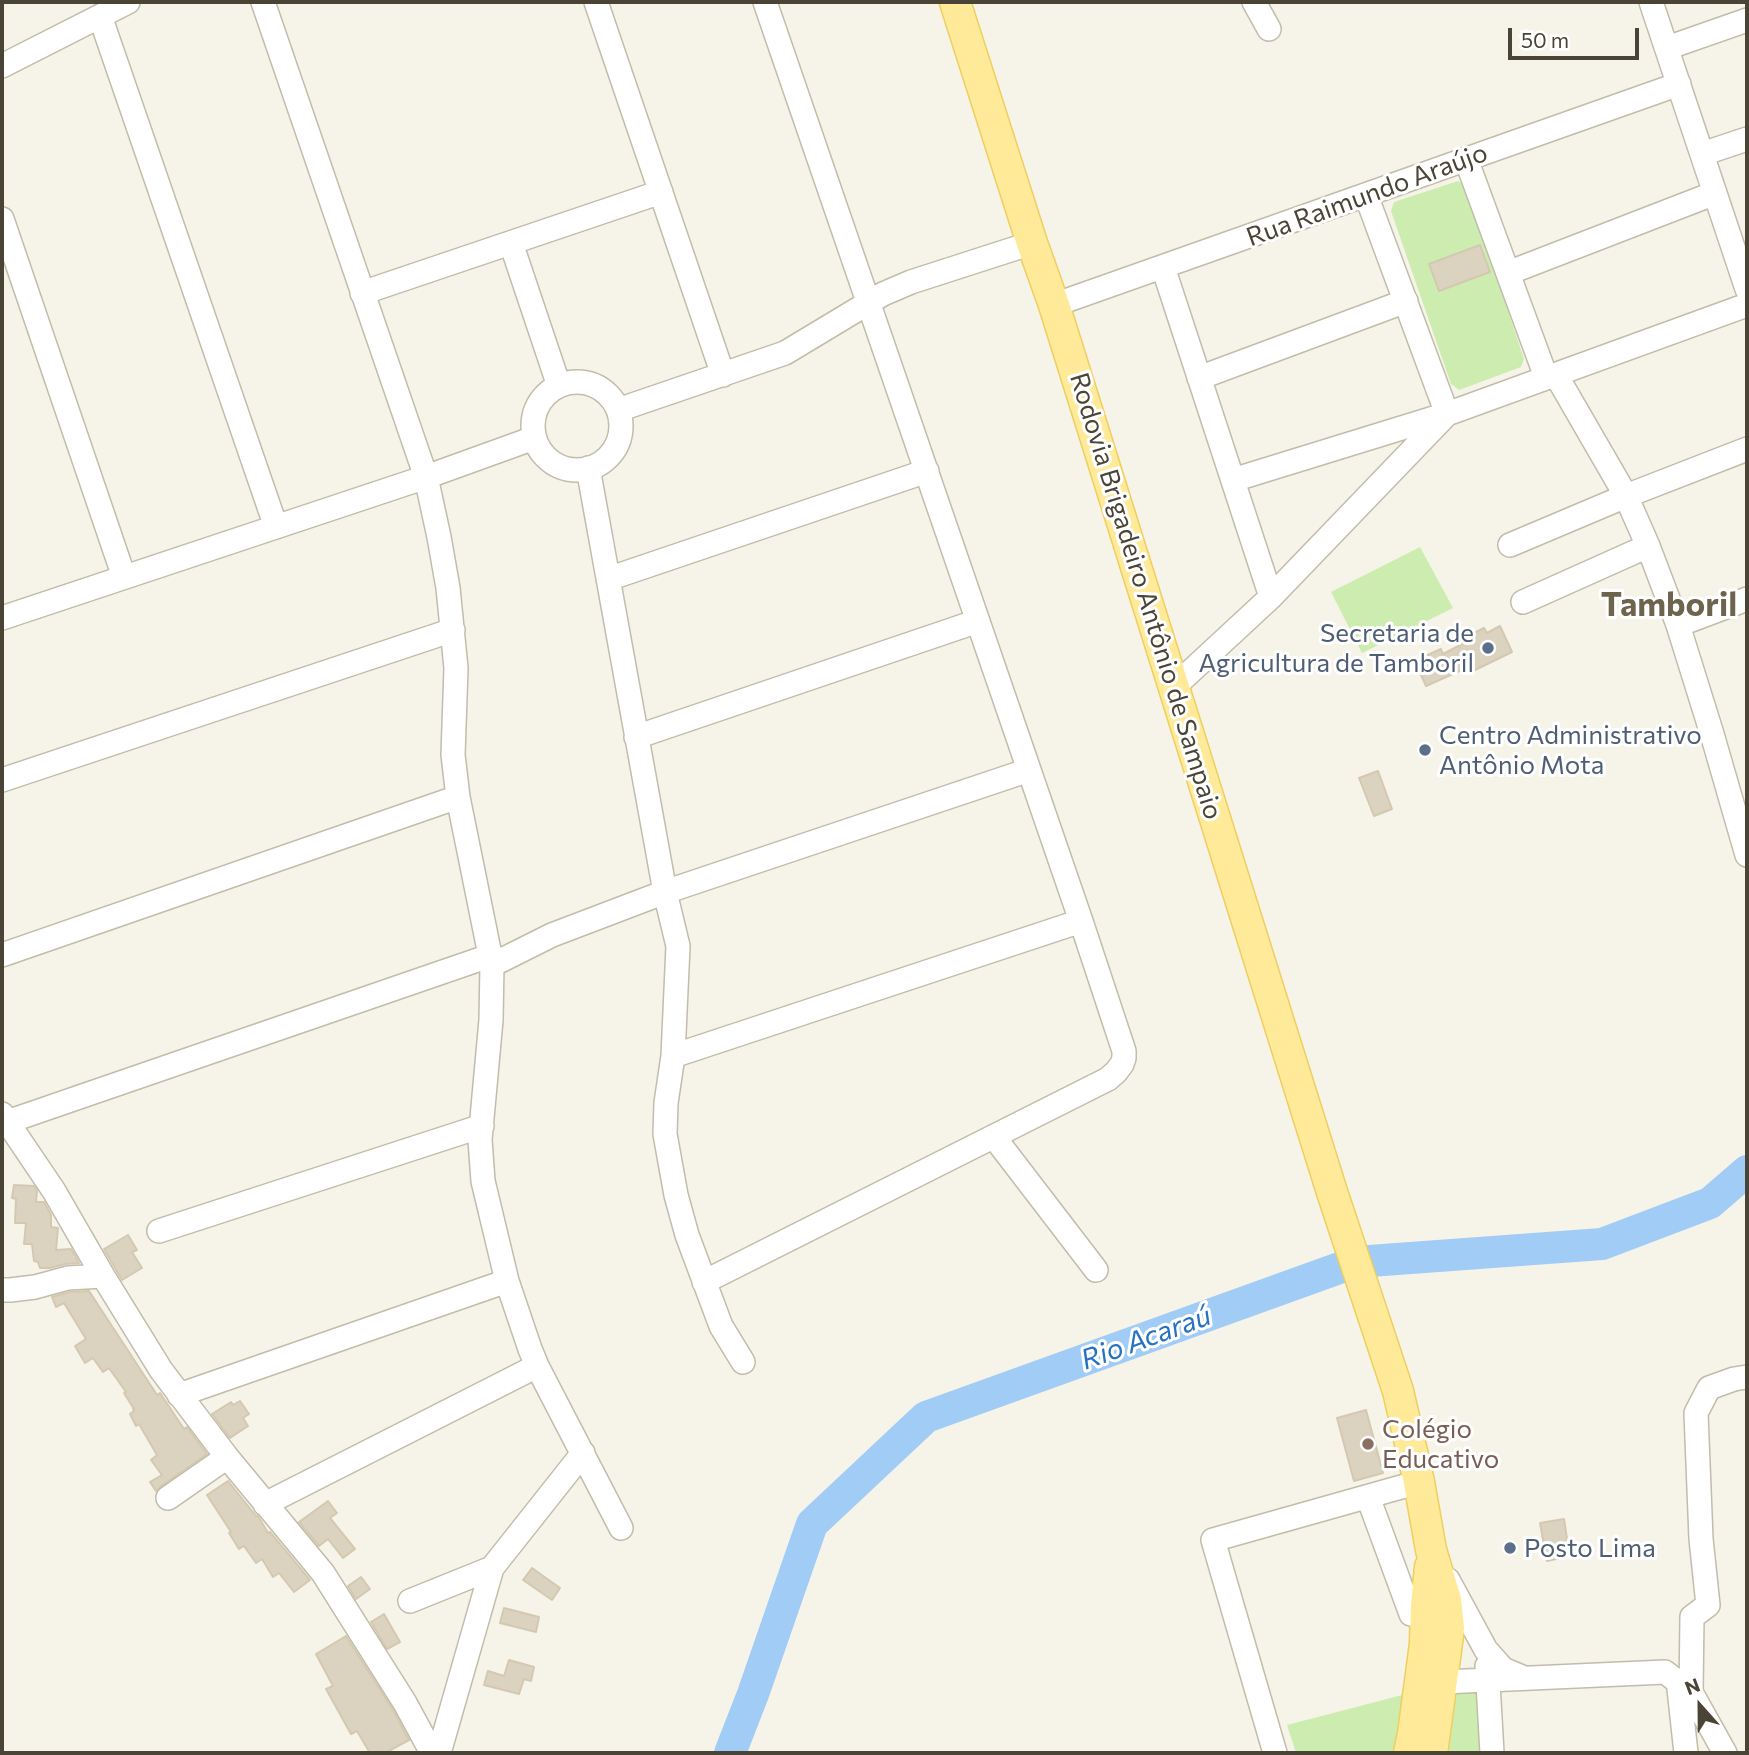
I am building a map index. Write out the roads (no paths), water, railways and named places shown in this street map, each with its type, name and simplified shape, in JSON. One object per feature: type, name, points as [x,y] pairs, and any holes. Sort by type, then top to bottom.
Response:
[{"type":"main road","name":"Rodovia Brigadeiro Antônio de Sampaio","points":[[955,2],[1032,243],[1055,305],[1332,1192],[1398,1391],[1432,1550]]},
{"type":"main road","points":[[1409,1753],[1425,1644],[1432,1550]]},
{"type":"main road","points":[[1432,1550],[1446,1600],[1449,1629],[1432,1753]]},
{"type":"street","points":[[2,66],[128,2]]},
{"type":"street","points":[[263,2],[426,477],[439,537],[456,668],[453,755],[458,797],[492,960],[491,1020],[480,1140],[483,1181],[507,1281],[537,1366],[621,1528]]},
{"type":"street","points":[[596,2],[723,375]]},
{"type":"street","points":[[704,1282],[1108,1079],[1122,1064],[1124,1051],[928,471],[765,2]]},
{"type":"street","points":[[1254,2],[1269,29]]},
{"type":"street","points":[[1651,2],[1747,289]]},
{"type":"street","points":[[100,16],[276,527]]},
{"type":"street","points":[[1667,48],[1747,20]]},
{"type":"street","name":"Rua Raimundo Araújo","points":[[1055,305],[1679,84]]},
{"type":"street","points":[[1702,154],[1747,139]]},
{"type":"street","points":[[1466,159],[1508,273],[1551,376],[1626,496],[1648,546],[1678,625],[1747,855]]},
{"type":"street","points":[[362,293],[660,192]]},
{"type":"street","points":[[1508,273],[1715,193]]},
{"type":"street","points":[[1366,195],[1447,414]]},
{"type":"street","points":[[2,219],[124,577]]},
{"type":"street","points":[[511,243],[559,386]]},
{"type":"street","points":[[618,410],[785,353],[883,294],[911,282],[1032,243]]},
{"type":"street","points":[[1163,267],[1271,597]]},
{"type":"street","points":[[1199,378],[1406,301]]},
{"type":"street","points":[[1233,480],[1447,414],[1747,305]]},
{"type":"street","points":[[573,382],[587,383],[611,398],[618,410],[621,425],[619,439],[612,452],[601,462],[588,468],[574,470],[561,467],[549,460],[534,438],[534,413],[548,392],[559,386],[573,382]]},
{"type":"street","points":[[1175,686],[1271,597],[1447,414]]},
{"type":"street","points":[[2,618],[426,477],[534,438]]},
{"type":"street","points":[[1510,545],[1747,449]]},
{"type":"street","points":[[588,468],[677,946],[673,1056],[666,1103],[665,1134],[676,1195],[687,1235],[721,1326],[743,1362]]},
{"type":"street","points":[[608,579],[928,471]]},
{"type":"street","points":[[1523,602],[1648,546]]},
{"type":"street","points":[[1678,625],[1747,599]]},
{"type":"street","points":[[636,737],[978,621]]},
{"type":"street","points":[[2,780],[453,630]]},
{"type":"street","points":[[432,1753],[405,1703],[323,1573],[265,1504],[161,1370],[54,1191],[5,1118],[492,960],[665,892],[1029,770]]},
{"type":"street","points":[[2,955],[458,797]]},
{"type":"street","points":[[673,1056],[1081,921]]},
{"type":"street","points":[[159,1231],[482,1126]]},
{"type":"street","points":[[994,1137],[1096,1270]]},
{"type":"street","points":[[2,1290],[36,1287],[68,1278],[103,1276]]},
{"type":"street","points":[[179,1395],[507,1281]]},
{"type":"street","points":[[265,1504],[537,1366]]},
{"type":"street","points":[[1686,1753],[1685,1686],[1692,1617],[1708,1605],[1701,1539],[1696,1413],[1709,1388],[1747,1377]]},
{"type":"street","points":[[439,1753],[492,1568],[583,1453]]},
{"type":"street","points":[[168,1498],[228,1457]]},
{"type":"street","points":[[1275,1753],[1213,1540],[1419,1482]]},
{"type":"street","points":[[1368,1497],[1411,1614],[1425,1617]]},
{"type":"street","points":[[1432,1550],[1486,1650],[1503,1669],[1525,1679]]},
{"type":"street","points":[[410,1601],[492,1568]]},
{"type":"street","points":[[1486,1650],[1493,1753]]},
{"type":"street","points":[[1443,1682],[1665,1672],[1685,1686],[1725,1753]]},
{"type":"waterway","name":"Rio Acaraú","points":[[730,1753],[812,1524],[926,1417],[1356,1262],[1602,1244],[1710,1203],[1747,1171]]},
{"type":"place","name":"Secretaria de Agricultura de Tamboril","points":[[1488,648]]},
{"type":"place","name":"Centro Administrativo Antônio Mota","points":[[1425,750]]},
{"type":"place","name":"Colégio Educativo","points":[[1368,1444]]},
{"type":"place","name":"Posto Lima","points":[[1510,1548]]},
{"type":"district","name":"Tamboril","points":[[1669,605]]}]
